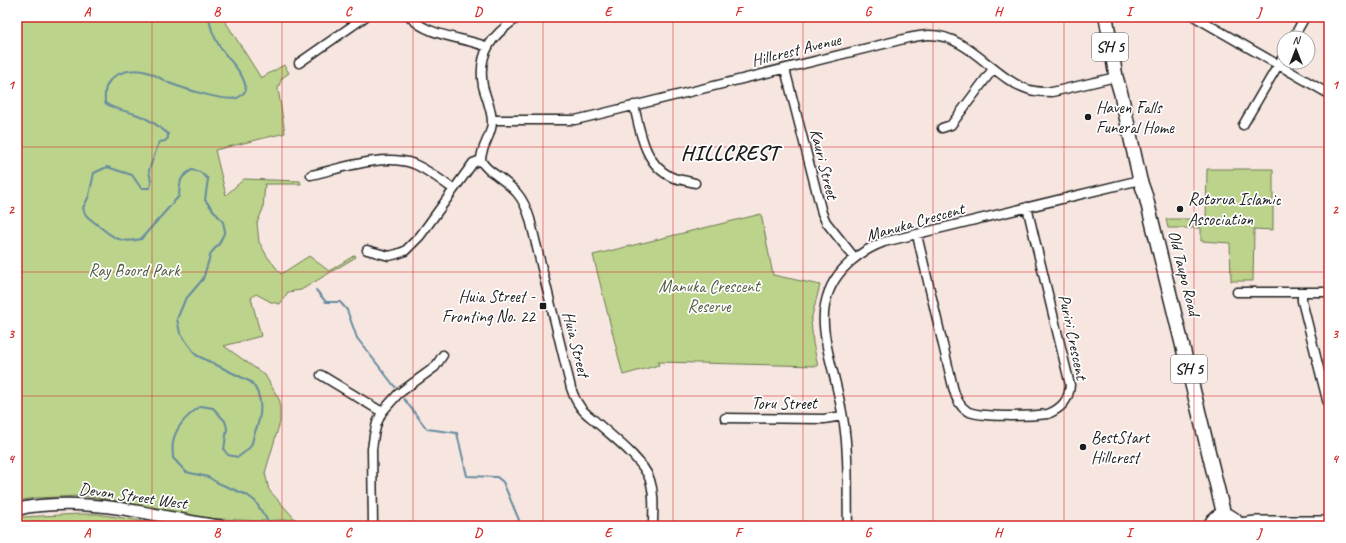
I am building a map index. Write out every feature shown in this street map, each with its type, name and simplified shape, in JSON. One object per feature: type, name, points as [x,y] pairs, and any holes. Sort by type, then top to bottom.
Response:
[{"type":"highway","name":"Old Taupo Road","points":[[1106,17],[1116,77],[1122,94],[1140,180],[1146,197],[1224,515]]},
{"type":"highway","points":[[1210,526],[1215,518],[1224,515],[1234,519],[1238,525]]},
{"type":"main road","name":"Devon Street West","points":[[17,510],[45,505],[94,504],[220,526]]},
{"type":"main road","points":[[1238,525],[1256,522],[1329,522]]},
{"type":"street","points":[[299,63],[365,17]]},
{"type":"street","points":[[410,17],[420,25],[431,30],[488,47]]},
{"type":"street","points":[[367,250],[389,256],[405,251],[420,236],[473,163],[480,160],[490,134],[492,120],[482,77],[484,60],[488,47],[498,32],[519,17]]},
{"type":"street","points":[[1195,17],[1276,64]]},
{"type":"street","points":[[1298,30],[1305,17]]},
{"type":"street","name":"Hillcrest Avenue","points":[[492,120],[575,120],[908,38],[930,35],[942,36],[964,46],[993,68],[1030,90],[1042,92],[1062,90],[1116,77]]},
{"type":"street","name":"Kauri Street","points":[[785,68],[820,209],[826,222],[854,257]]},
{"type":"street","points":[[942,128],[951,125],[993,68]]},
{"type":"street","points":[[1243,125],[1276,68]]},
{"type":"street","points":[[1287,70],[1329,94]]},
{"type":"street","points":[[634,105],[645,147],[655,165],[673,177],[695,183]]},
{"type":"street","points":[[311,175],[375,161],[400,160],[424,169],[453,189]]},
{"type":"street","name":"Huia Street","points":[[480,160],[488,169],[512,186],[523,199],[530,219],[573,393],[579,406],[645,470],[650,480],[653,492],[654,526]]},
{"type":"street","name":"Manuka Crescent","points":[[848,526],[846,445],[840,400],[826,345],[823,322],[828,293],[839,274],[854,257],[878,244],[1140,180]]},
{"type":"street","name":"Puriri Crescent","points":[[917,235],[953,388],[960,404],[967,411],[981,415],[1048,414],[1056,411],[1067,400],[1070,385],[1027,207]]},
{"type":"street","points":[[1237,292],[1329,292]]},
{"type":"street","points":[[1302,292],[1302,301],[1329,408]]},
{"type":"street","points":[[373,526],[373,442],[377,423],[382,412],[398,394],[435,367],[443,355]]},
{"type":"street","points":[[321,375],[382,412]]},
{"type":"street","name":"Toru Street","points":[[725,418],[824,419],[842,416]]},
{"type":"green space","name":"Ray Boord Park","points":[[17,17],[226,17],[225,21],[261,78],[284,65],[289,73],[282,78],[278,88],[285,133],[215,150],[226,195],[244,179],[300,181],[301,184],[265,184],[263,209],[257,223],[259,242],[267,256],[281,274],[309,256],[329,271],[355,255],[356,257],[301,290],[288,292],[280,304],[271,302],[256,294],[251,298],[261,336],[224,346],[265,375],[280,401],[280,422],[265,473],[269,490],[295,519],[261,521],[202,518],[106,499],[80,496],[35,498],[17,501]]},
{"type":"green space","points":[[1207,169],[1273,169],[1273,230],[1254,229],[1253,281],[1231,281],[1230,243],[1201,241],[1201,228],[1168,228],[1166,219],[1206,219]]},
{"type":"green space","name":"Manuka Crescent Reserve","points":[[761,214],[773,275],[820,285],[811,320],[813,343],[818,366],[658,362],[659,365],[623,375],[593,255]]},
{"type":"green space","points":[[97,514],[174,526],[17,526],[17,521],[22,517]]},
{"type":"waterway","points":[[209,17],[216,40],[240,73],[246,90],[242,95],[231,99],[203,94],[183,88],[169,83],[150,73],[142,71],[130,71],[114,76],[106,87],[105,103],[113,108],[138,115],[150,121],[168,134],[168,138],[165,141],[159,142],[149,170],[151,182],[150,188],[141,188],[132,175],[107,167],[94,173],[89,196],[83,208],[88,217],[110,235],[120,240],[133,241],[141,239],[179,196],[180,183],[185,175],[192,170],[200,172],[208,179],[205,200],[223,222],[225,231],[219,244],[211,253],[203,279],[185,300],[177,319],[180,333],[196,355],[251,382],[260,400],[260,413],[251,445],[238,457],[228,455],[224,450],[227,428],[225,421],[213,408],[201,406],[187,417],[174,437],[173,458],[186,472],[208,477],[218,483],[247,495],[255,501],[271,526]]},
{"type":"waterway","points":[[316,290],[326,302],[340,302],[347,310],[357,338],[395,387]]},
{"type":"waterway","points":[[404,399],[427,429],[457,433],[467,476],[497,477],[503,482],[519,520]]},
{"type":"waterway","points":[[23,526],[40,522],[56,526]]},
{"type":"place","name":"Haven Falls Funeral Home","points":[[1088,117]]},
{"type":"place","name":"Rotorua Islamic Association","points":[[1180,209]]},
{"type":"place","name":"Huia Street - Fronting No. 22","points":[[543,306]]},
{"type":"place","name":"BestStart Hillcrest","points":[[1083,447]]},
{"type":"district","name":"HILLCREST","points":[[730,153]]}]
